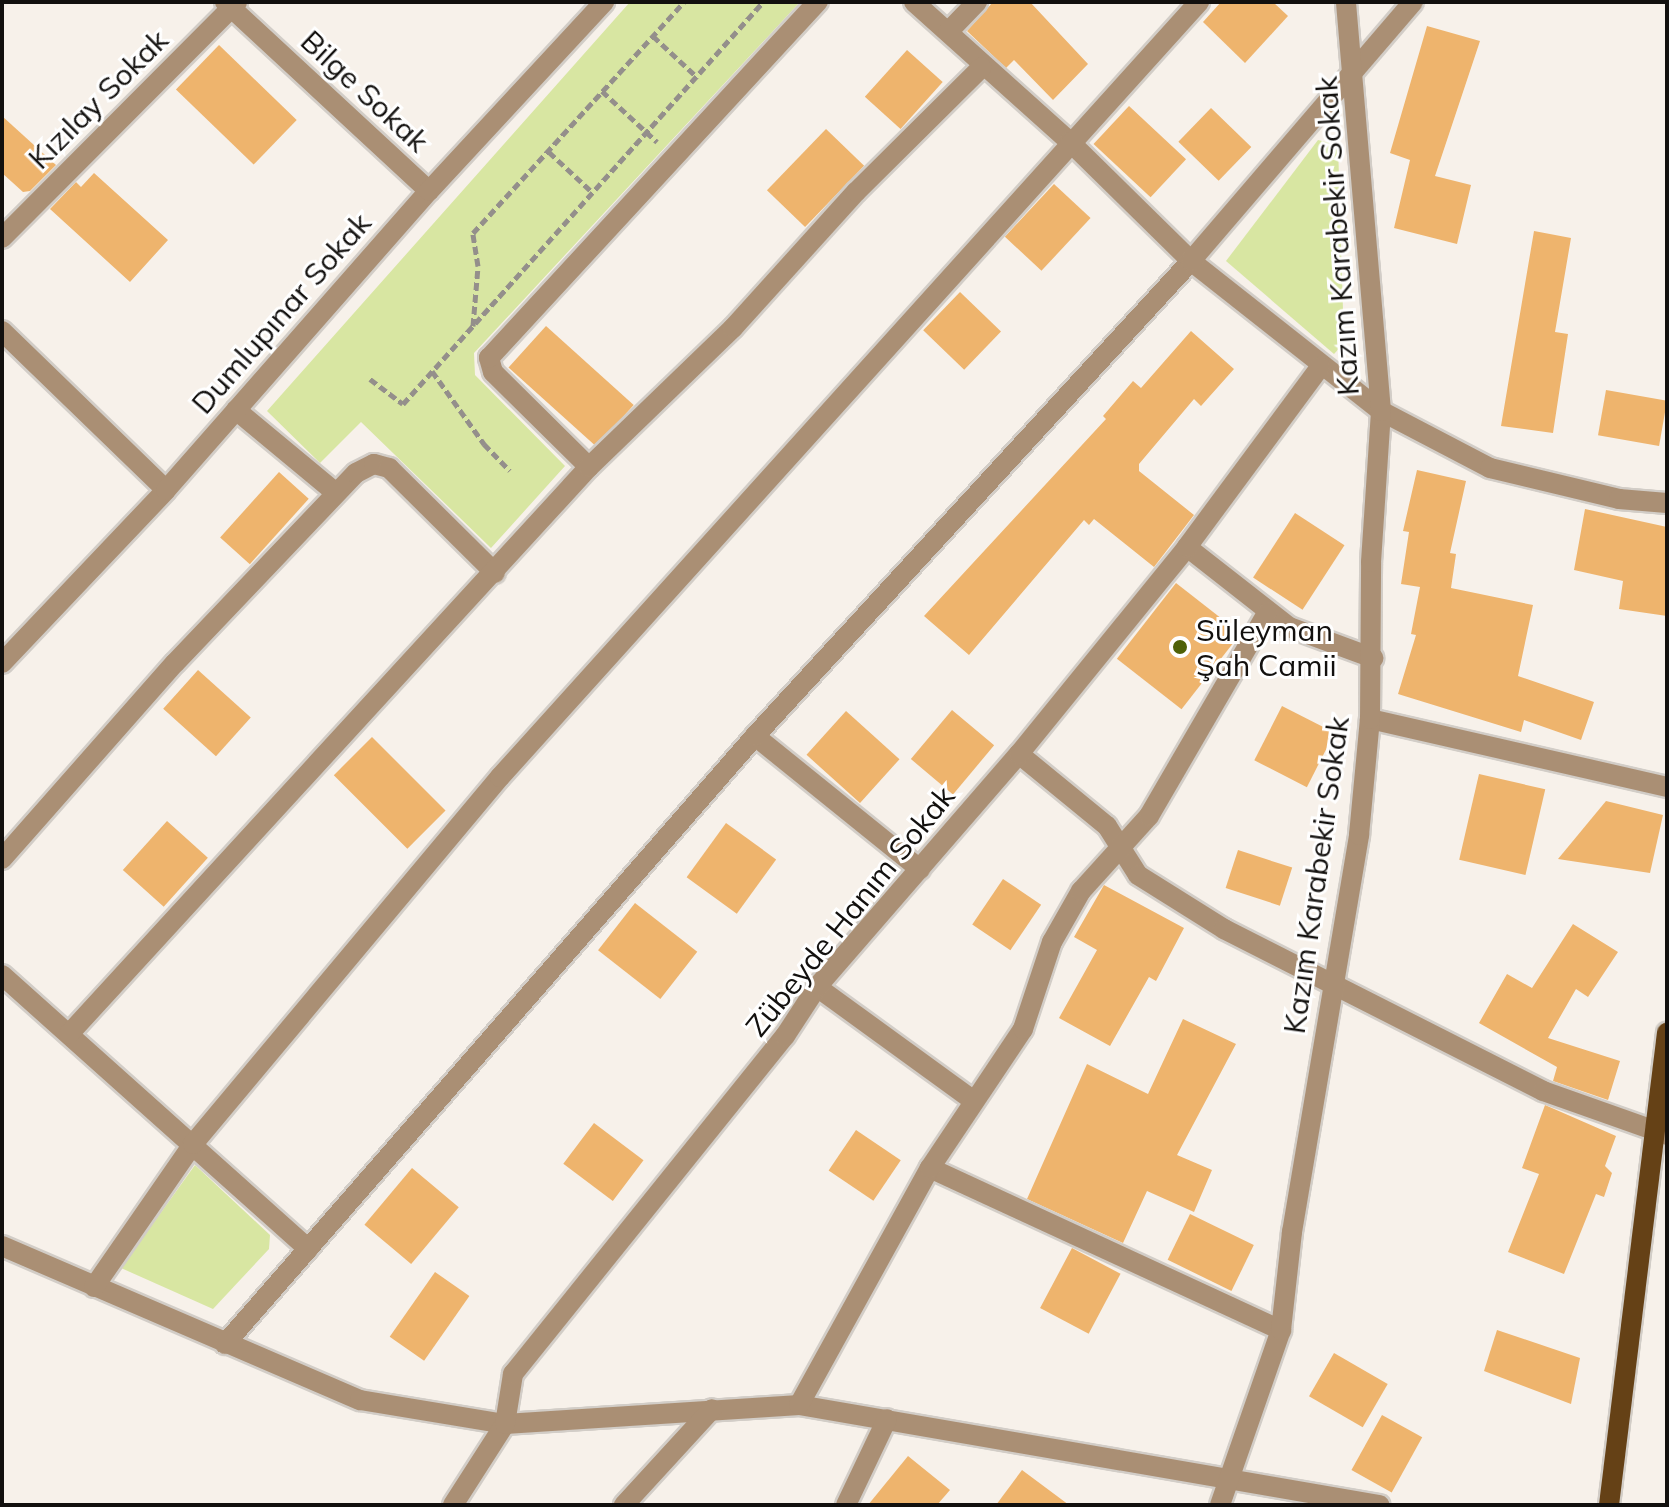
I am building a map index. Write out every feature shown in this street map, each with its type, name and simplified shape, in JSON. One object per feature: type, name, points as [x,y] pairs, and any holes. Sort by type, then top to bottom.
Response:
[{"type":"main road","points":[[1609,1505],[1659,1134],[1667,1033]]},
{"type":"street","name":"Dumlupınar Sokak","points":[[2,663],[166,490],[429,191],[604,2]]},
{"type":"street","points":[[589,467],[493,372],[489,358],[818,2]]},
{"type":"street","points":[[914,2],[982,67],[1070,142],[1191,261],[1320,367],[1381,411],[1490,468],[1619,499],[1667,503]]},
{"type":"street","points":[[948,32],[977,2]]},
{"type":"street","points":[[94,1287],[193,1144],[500,777],[1199,2]]},
{"type":"street","name":"Kazım Karabekir Sokak","points":[[1220,1505],[1232,1478],[1281,1330],[1332,984],[1359,835],[1370,719],[1373,658],[1371,562],[1381,411],[1354,65],[1346,2]]},
{"type":"street","points":[[225,1344],[755,736],[1191,261],[1354,65],[1413,2]]},
{"type":"street","name":"Bilge Sokak","points":[[231,4],[429,191]]},
{"type":"street","name":"Kızılay Sokak","points":[[2,238],[231,4]]},
{"type":"street","points":[[69,1034],[589,467],[733,328],[856,192],[982,67]]},
{"type":"street","points":[[2,331],[166,490]]},
{"type":"street","name":"Zübeyde Hanım Sokak","points":[[453,1505],[505,1424],[513,1374],[785,1036],[817,987],[1019,754],[1187,547],[1320,367]]},
{"type":"street","points":[[236,410],[336,493]]},
{"type":"street","points":[[2,859],[175,663],[356,473],[374,464],[389,468],[495,573]]},
{"type":"street","points":[[1187,547],[1267,613],[1289,627],[1373,658]]},
{"type":"street","points":[[799,1405],[930,1168],[1023,1029],[1052,942],[1081,891],[1149,816],[1267,613]]},
{"type":"street","points":[[1370,719],[1667,787]]},
{"type":"street","points":[[755,736],[920,869]]},
{"type":"street","points":[[1019,754],[1107,826],[1138,875],[1224,929],[1543,1091],[1659,1134]]},
{"type":"street","points":[[2,975],[308,1249]]},
{"type":"street","points":[[817,987],[974,1101]]},
{"type":"street","points":[[930,1168],[1281,1330]]},
{"type":"street","points":[[2,1246],[360,1400],[505,1424],[799,1405],[1379,1505]]},
{"type":"street","points":[[624,1505],[712,1409]]},
{"type":"street","points":[[846,1505],[887,1419]]},
{"type":"path","points":[[473,326],[478,266],[473,233],[684,2]]},
{"type":"path","points":[[370,379],[403,404],[763,2]]},
{"type":"path","points":[[653,36],[697,77]]},
{"type":"path","points":[[602,91],[676,159]]},
{"type":"path","points":[[549,152],[592,192]]},
{"type":"path","points":[[432,371],[484,444],[510,471]]},
{"type":"green space","points":[[630,2],[800,2],[474,353],[475,375],[565,466],[491,548],[361,422],[320,463],[267,411]]},
{"type":"green space","points":[[1318,140],[1338,145],[1344,343],[1334,354],[1226,261]]},
{"type":"green space","points":[[195,1165],[270,1235],[269,1249],[213,1309],[121,1268]]},
{"type":"building","points":[[993,2],[1030,2],[1088,64],[1053,100],[1014,60],[1006,68],[967,31]]},
{"type":"building","points":[[1221,2],[1273,2],[1288,16],[1245,63],[1203,22]]},
{"type":"building","points":[[1427,26],[1480,41],[1435,176],[1471,185],[1457,244],[1394,228],[1410,160],[1390,153]]},
{"type":"building","points":[[219,45],[297,120],[254,165],[176,90]]},
{"type":"building","points":[[907,50],[943,82],[901,129],[865,97]]},
{"type":"building","points":[[1129,106],[1186,159],[1151,197],[1094,144]]},
{"type":"building","points":[[1211,108],[1251,147],[1219,181],[1178,142]]},
{"type":"building","points":[[2,116],[56,165],[30,191],[23,192],[2,173]]},
{"type":"building","points":[[826,129],[864,166],[805,227],[767,190]]},
{"type":"building","points":[[94,173],[168,240],[130,282],[50,209],[76,182],[81,187]]},
{"type":"building","points":[[1054,184],[1091,218],[1041,271],[1005,237]]},
{"type":"building","points":[[1534,231],[1571,238],[1555,332],[1568,334],[1553,433],[1501,426]]},
{"type":"building","points":[[960,292],[1001,332],[964,370],[923,330]]},
{"type":"building","points":[[546,326],[634,405],[596,447],[509,368]]},
{"type":"building","points":[[1191,331],[1234,369],[1201,406],[1194,399],[1139,464],[1139,471],[1194,515],[1154,567],[1094,519],[1089,525],[1084,520],[969,655],[924,616],[1106,419],[1103,416],[1133,381],[1141,388]]},
{"type":"building","points":[[1606,390],[1667,401],[1659,446],[1598,435]]},
{"type":"building","points":[[1417,470],[1466,481],[1450,553],[1456,554],[1451,588],[1533,605],[1518,676],[1594,702],[1581,740],[1524,720],[1521,732],[1398,694],[1416,635],[1411,634],[1420,587],[1401,584],[1409,532],[1403,531]]},
{"type":"building","points":[[279,472],[309,499],[250,564],[220,537]]},
{"type":"building","points":[[1585,509],[1667,527],[1667,616],[1619,609],[1623,581],[1574,570]]},
{"type":"building","points":[[1295,513],[1344,545],[1303,610],[1253,578]]},
{"type":"building","name":"Süleyman Şah Camii","points":[[1176,583],[1241,633],[1182,709],[1117,659]]},
{"type":"building","points":[[198,670],[251,718],[216,756],[163,709]]},
{"type":"building","points":[[1282,706],[1335,733],[1307,787],[1254,760]]},
{"type":"building","points":[[952,710],[994,745],[953,794],[911,759]]},
{"type":"building","points":[[846,711],[900,759],[860,803],[807,755]]},
{"type":"building","points":[[372,737],[446,811],[407,849],[334,775]]},
{"type":"building","points":[[1479,774],[1545,789],[1525,875],[1459,860]]},
{"type":"building","points":[[1606,801],[1663,815],[1650,873],[1558,859]]},
{"type":"building","points":[[167,821],[208,858],[164,907],[123,870]]},
{"type":"building","points":[[726,823],[776,859],[737,914],[687,877]]},
{"type":"building","points":[[1238,850],[1292,868],[1280,906],[1226,888]]},
{"type":"building","points":[[1003,879],[1041,905],[1010,950],[972,925]]},
{"type":"building","points":[[1104,885],[1184,928],[1156,981],[1149,977],[1110,1046],[1059,1018],[1097,950],[1074,937]]},
{"type":"building","points":[[635,903],[697,952],[660,999],[598,950]]},
{"type":"building","points":[[1573,924],[1618,952],[1588,997],[1576,989],[1548,1038],[1620,1061],[1608,1100],[1553,1081],[1557,1067],[1479,1023],[1507,974],[1532,988]]},
{"type":"building","points":[[1183,1019],[1236,1044],[1177,1155],[1212,1170],[1194,1212],[1147,1191],[1123,1243],[1027,1199],[1087,1064],[1148,1094]]},
{"type":"building","points":[[1545,1105],[1616,1136],[1605,1166],[1612,1173],[1604,1197],[1596,1194],[1564,1274],[1508,1252],[1539,1174],[1522,1168]]},
{"type":"building","points":[[594,1123],[644,1160],[613,1201],[563,1164]]},
{"type":"building","points":[[856,1130],[901,1160],[873,1201],[829,1171]]},
{"type":"building","points":[[412,1168],[459,1207],[411,1264],[364,1225]]},
{"type":"building","points":[[1190,1214],[1254,1245],[1231,1291],[1168,1260]]},
{"type":"building","points":[[1072,1248],[1121,1274],[1089,1334],[1040,1308]]},
{"type":"building","points":[[435,1272],[469,1296],[424,1361],[390,1337]]},
{"type":"building","points":[[1497,1330],[1580,1358],[1571,1404],[1484,1371]]},
{"type":"building","points":[[1334,1353],[1388,1384],[1363,1427],[1309,1396]]},
{"type":"building","points":[[1382,1415],[1422,1437],[1392,1492],[1351,1470]]},
{"type":"building","points":[[908,1456],[950,1490],[937,1505],[868,1505]]},
{"type":"building","points":[[1022,1470],[1069,1505],[996,1505]]},
{"type":"place","name":"Süleyman Şah Camii","points":[[1180,647]]}]
